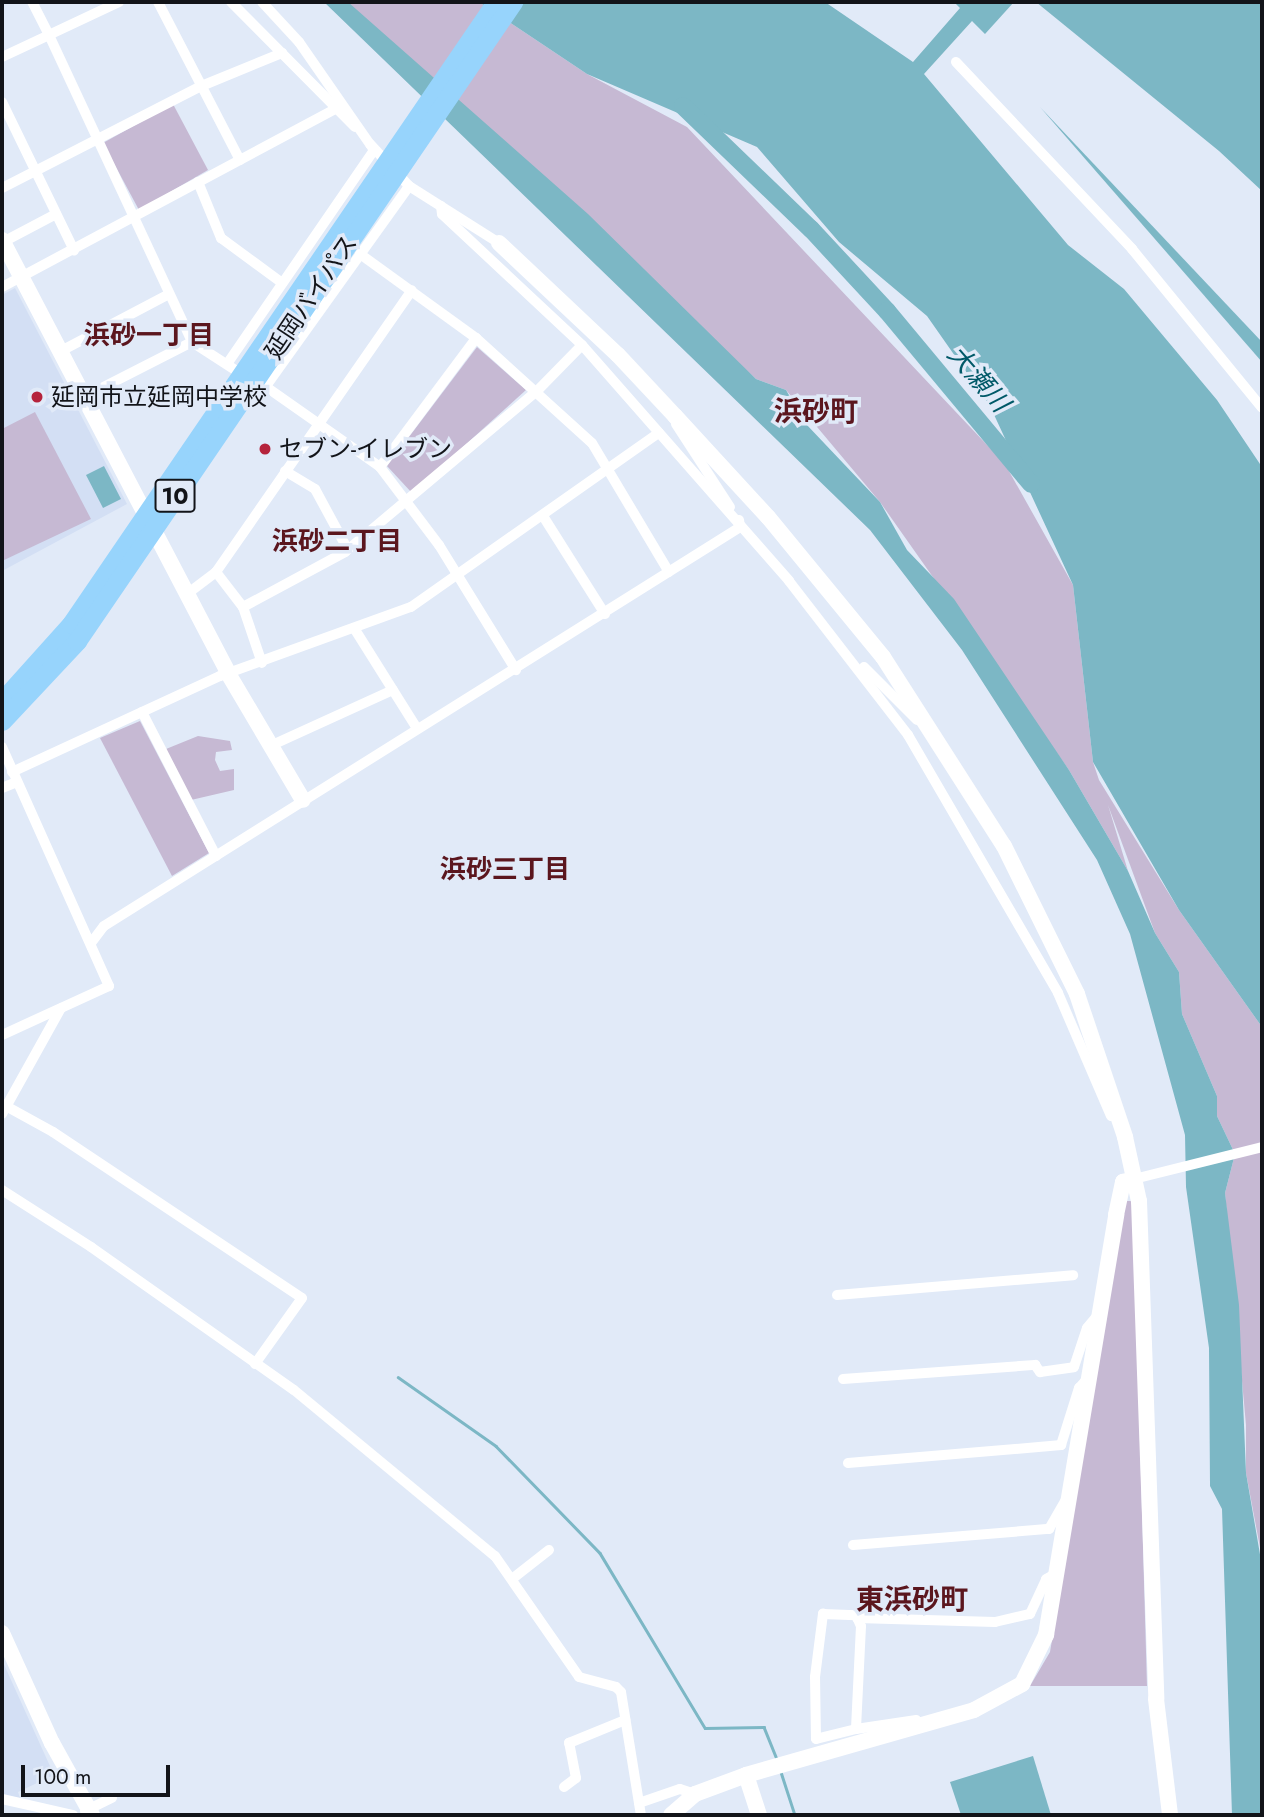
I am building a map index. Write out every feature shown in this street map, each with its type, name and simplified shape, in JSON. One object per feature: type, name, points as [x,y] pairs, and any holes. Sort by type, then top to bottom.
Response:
[{"type":"highway","name":"延岡バイパス","points":[[2,721],[77,641],[150,520],[330,255],[496,2]]},
{"type":"highway","name":"延岡バイパス","points":[[330,255],[513,2]]},
{"type":"highway","name":"延岡バイパス","points":[[2,701],[71,624],[150,520]]},
{"type":"street","points":[[32,2],[99,139],[192,342],[247,376],[380,467],[410,502],[516,670]]},
{"type":"street","points":[[2,57],[105,5],[119,2]]},
{"type":"street","points":[[158,2],[199,87],[240,160]]},
{"type":"street","points":[[231,2],[409,187],[499,243],[618,355],[843,606],[934,731],[1051,934],[1077,994],[1139,1178],[1156,1699],[1170,1815]]},
{"type":"street","points":[[262,2],[299,42],[374,150]]},
{"type":"street","points":[[2,188],[199,87],[282,53]]},
{"type":"street","points":[[956,62],[1132,249],[1262,408]]},
{"type":"street","points":[[2,102],[74,250]]},
{"type":"street","points":[[2,287],[335,109]]},
{"type":"street","points":[[247,376],[282,283],[374,150]]},
{"type":"street","points":[[198,182],[221,238],[282,283]]},
{"type":"street","points":[[247,376],[360,254],[409,187]]},
{"type":"street","points":[[441,206],[442,214],[582,345],[850,658],[908,735],[999,886],[1058,993],[1117,1130],[1125,1138]]},
{"type":"street","points":[[56,214],[2,241],[229,675],[303,800]]},
{"type":"street","points":[[360,254],[476,338],[592,443],[669,572]]},
{"type":"street","points":[[187,594],[216,572],[412,290]]},
{"type":"street","points":[[61,351],[169,293]]},
{"type":"street","points":[[380,467],[476,338]]},
{"type":"street","points":[[84,397],[192,342]]},
{"type":"street","points":[[243,607],[348,550],[410,502],[537,391],[582,345]]},
{"type":"street","points":[[675,416],[677,428],[740,527]]},
{"type":"street","points":[[2,789],[15,777],[142,712],[229,675],[411,607],[608,472],[659,433]]},
{"type":"street","points":[[285,471],[314,489],[348,550]]},
{"type":"street","points":[[543,516],[604,614]]},
{"type":"street","points":[[91,943],[104,926],[416,727],[424,727],[740,527]]},
{"type":"street","points":[[216,572],[243,607],[261,663]]},
{"type":"street","points":[[354,628],[416,727]]},
{"type":"street","points":[[850,658],[926,729],[934,731]]},
{"type":"street","points":[[270,746],[393,690]]},
{"type":"street","points":[[142,712],[216,856]]},
{"type":"street","points":[[2,747],[109,986],[2,1035]]},
{"type":"street","points":[[61,1008],[3,1108],[53,1132],[302,1298],[255,1364]]},
{"type":"street","points":[[671,1815],[695,1794],[764,1769],[993,1702],[1022,1684],[1046,1635],[1123,1182],[1262,1147]]},
{"type":"street","points":[[2,1190],[91,1247],[255,1364],[433,1502],[495,1556],[579,1677],[616,1687],[625,1720],[640,1809],[680,1789],[695,1794]]},
{"type":"street","points":[[837,1295],[1073,1275]]},
{"type":"street","points":[[843,1379],[1035,1365],[1040,1372],[1074,1367],[1087,1328],[1099,1314]]},
{"type":"street","points":[[848,1463],[1061,1445],[1079,1388],[1088,1377]]},
{"type":"street","points":[[853,1545],[993,1537],[1049,1529],[1070,1494]]},
{"type":"street","points":[[512,1579],[550,1550]]},
{"type":"street","points":[[957,1714],[856,1729],[816,1739],[815,1676],[823,1614],[857,1618],[995,1622],[1030,1614],[1046,1579],[1057,1573]]},
{"type":"street","points":[[856,1729],[861,1626],[857,1618]]},
{"type":"street","points":[[2,1633],[82,1814]]},
{"type":"street","points":[[564,1787],[576,1778],[569,1743],[625,1720]]},
{"type":"street","points":[[747,1775],[759,1815]]},
{"type":"street","points":[[2,1799],[82,1814],[112,1798]]},
{"type":"shaded area","points":[[347,2],[479,2],[587,74],[687,127],[1005,464],[1073,585],[1093,762],[1099,780],[1179,910],[1262,1027],[1262,1558],[1246,1473],[1246,1425],[1225,1193],[1235,1154],[1217,1116],[1217,1096],[1182,1014],[1179,972],[1155,933],[1108,805],[1128,871],[1069,770],[880,502],[786,390],[756,379]]},
{"type":"shaded area","points":[[173,104],[208,170],[139,210],[103,143]]},
{"type":"shaded area","name":"延岡市立延岡中学校","points":[[15,288],[127,504],[2,571],[2,295]]},
{"type":"shaded area","points":[[477,347],[526,390],[412,493],[387,466]]},
{"type":"shaded area","points":[[35,412],[91,519],[2,561],[2,429]]},
{"type":"shaded area","points":[[140,721],[209,853],[172,876],[100,738]]},
{"type":"shaded area","points":[[198,736],[230,741],[232,750],[216,752],[215,760],[220,771],[234,769],[234,790],[191,800],[166,749]]},
{"type":"shaded area","points":[[1126,1201],[1133,1201],[1147,1686],[1030,1686],[1050,1652]]},
{"type":"shaded area","points":[[2,1660],[54,1775],[18,1792],[20,1798],[2,1795]]},
{"type":"water","points":[[324,2],[348,2],[588,214],[756,379],[786,390],[806,424],[880,502],[907,550],[954,599],[1069,770],[1128,871],[1155,933],[1179,972],[1182,1014],[1217,1096],[1217,1116],[1235,1154],[1225,1193],[1239,1305],[1246,1473],[1262,1566],[1262,1815],[1232,1815],[1222,1509],[1210,1486],[1209,1348],[1186,1187],[1185,1135],[1130,934],[1097,860],[962,650],[870,530]]},
{"type":"water","points":[[479,2],[825,2],[913,62],[960,8],[954,2],[1014,2],[985,34],[972,21],[924,74],[1068,245],[1124,289],[1217,400],[1262,467],[1262,1027],[1179,910],[1093,762],[1073,585],[990,406],[927,316],[839,242],[757,147],[587,74]]},
{"type":"water","points":[[1036,2],[1262,2],[1262,191],[1219,151]]},
{"type":"water","points":[[1040,107],[1262,342],[1262,362]]},
{"type":"water","points":[[104,466],[121,499],[103,508],[86,475]]},
{"type":"water","points":[[1033,1756],[1051,1815],[961,1815],[950,1782]]},
{"type":"waterway","name":"大瀬川","points":[[683,106],[811,229],[887,311],[1031,484]]},
{"type":"waterway","points":[[398,1377],[496,1446],[600,1553],[705,1728],[764,1727],[777,1759]]},
{"type":"waterway","points":[[781,1772],[795,1815]]},
{"type":"place","name":"延岡市立延岡中学校","points":[[37,397]]},
{"type":"place","name":"セブン-イレブン","points":[[265,449]]},
{"type":"district","name":"浜砂一丁目","points":[[149,336]]},
{"type":"district","name":"浜砂町","points":[[816,412]]},
{"type":"district","name":"浜砂二丁目","points":[[337,542]]},
{"type":"district","name":"浜砂三丁目","points":[[505,870]]},
{"type":"district","name":"東浜砂町","points":[[912,1600]]}]
